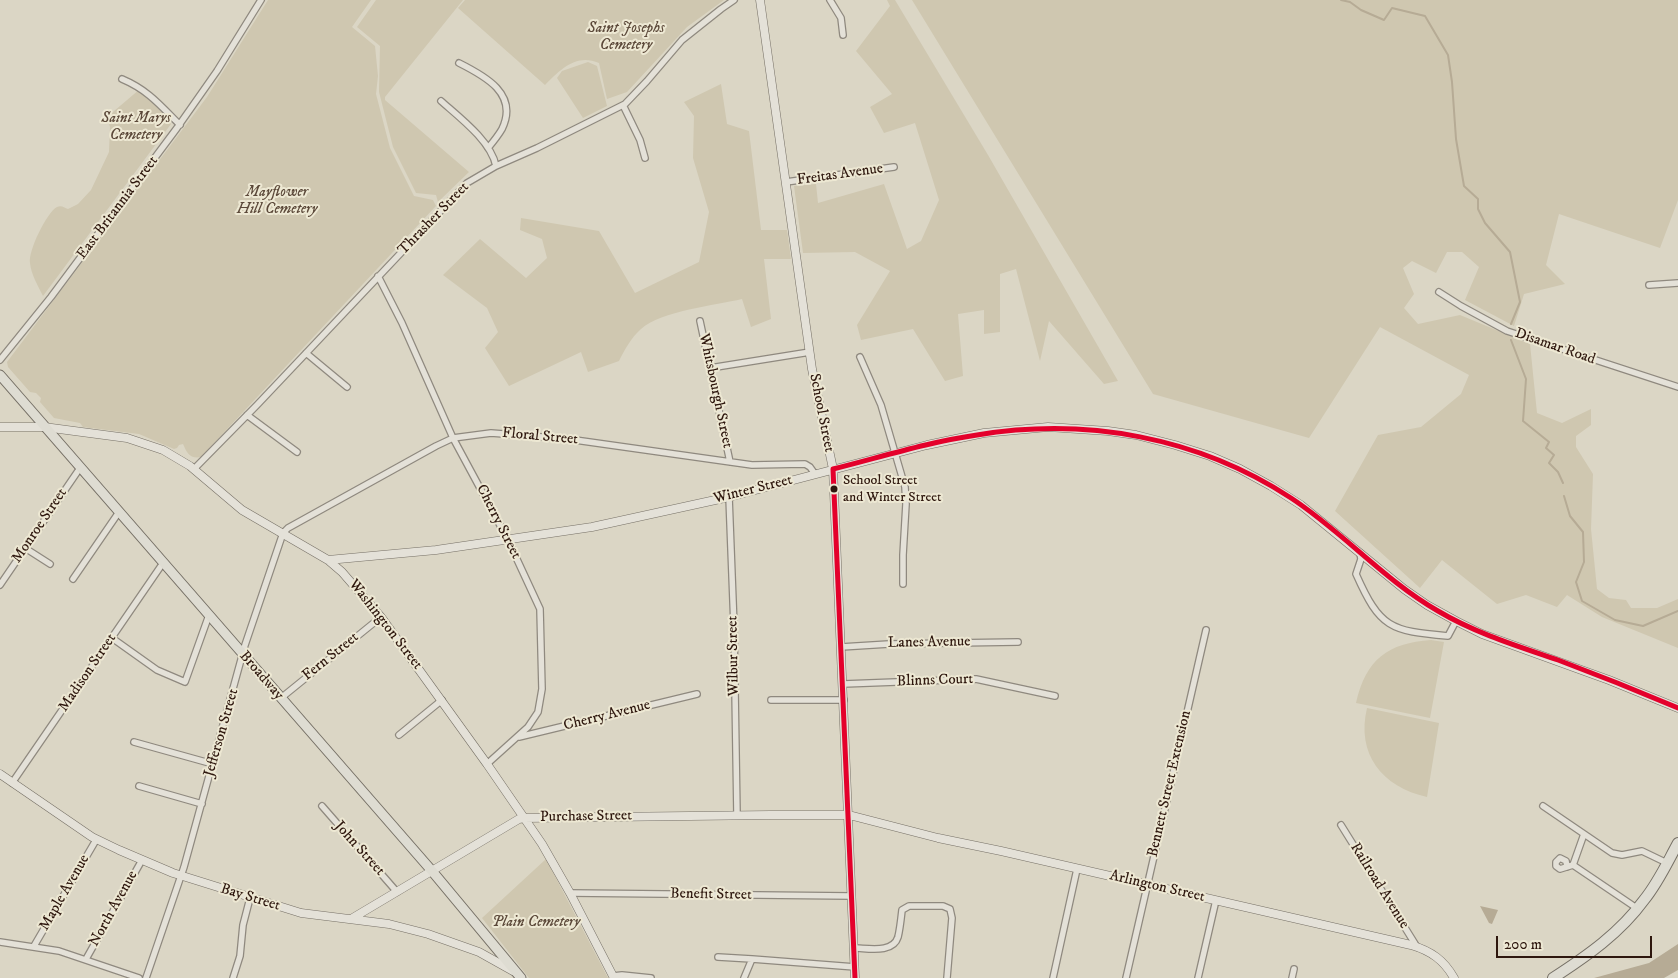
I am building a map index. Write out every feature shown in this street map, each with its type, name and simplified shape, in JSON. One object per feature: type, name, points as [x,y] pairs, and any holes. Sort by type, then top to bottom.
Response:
[{"type":"highway","points":[[1553,978],[1599,946],[1638,909],[1656,884],[1678,843]]},
{"type":"main road","name":"Broadway","points":[[0,375],[432,871],[516,976]]},
{"type":"street","name":"East Britannia Street","points":[[0,360],[56,290],[180,125],[217,71],[261,0]]},
{"type":"street","name":"Thrasher Street","points":[[194,469],[461,188],[496,166],[538,148],[624,105],[682,40],[734,0]]},
{"type":"street","name":"School Street","points":[[760,0],[814,381],[833,469],[855,978]]},
{"type":"street","points":[[830,0],[841,18],[843,35]]},
{"type":"street","points":[[459,63],[488,80],[497,88],[503,98],[506,108],[505,121],[500,132],[488,148]]},
{"type":"street","points":[[122,79],[148,93],[180,125]]},
{"type":"street","points":[[441,101],[468,125],[488,148],[496,166]]},
{"type":"street","points":[[624,105],[640,140],[645,158]]},
{"type":"street","name":"Freitas Avenue","points":[[786,182],[894,167]]},
{"type":"street","name":"Cherry Street","points":[[378,276],[402,323],[453,438],[508,540],[538,603],[540,613],[542,689],[539,707],[533,721],[487,764]]},
{"type":"street","points":[[1649,285],[1678,283]]},
{"type":"street","name":"Disamar Road","points":[[1439,292],[1507,331],[1678,387]]},
{"type":"street","name":"Whitsbourgh Street","points":[[700,321],[730,462]]},
{"type":"street","points":[[710,368],[810,352]]},
{"type":"street","points":[[306,353],[347,387]]},
{"type":"street","points":[[860,357],[881,404],[906,495],[903,584]]},
{"type":"street","points":[[247,415],[297,452]]},
{"type":"street","name":"Washington Street","points":[[0,427],[44,426],[131,439],[168,452],[194,469],[242,510],[328,560],[347,576],[381,617],[442,700],[546,850],[613,977]]},
{"type":"street","name":"Winter Street","points":[[328,560],[508,540],[592,527],[728,497],[927,445],[984,433],[1048,427],[1079,428],[1122,433],[1175,445],[1220,460],[1272,486],[1316,516],[1417,598],[1456,621],[1494,638],[1576,667],[1678,708]]},
{"type":"street","name":"Floral Street","points":[[283,533],[288,528],[453,438],[485,433],[568,439],[752,465],[805,464],[815,474]]},
{"type":"street","name":"Monroe Street","points":[[0,585],[80,468]]},
{"type":"street","name":"Wilbur Street","points":[[728,497],[734,627],[737,815]]},
{"type":"street","points":[[73,578],[119,512]]},
{"type":"street","name":"Jefferson Street","points":[[146,978],[181,876],[243,654],[283,533]]},
{"type":"street","points":[[25,548],[50,564]]},
{"type":"street","points":[[1360,553],[1361,558],[1356,574],[1373,608],[1391,625],[1404,630],[1448,636],[1456,621]]},
{"type":"street","name":"Madison Street","points":[[12,783],[164,563]]},
{"type":"street","points":[[112,638],[157,670],[185,682],[209,615]]},
{"type":"street","name":"Fern Street","points":[[281,698],[381,617]]},
{"type":"street","name":"Bennett Street Extension","points":[[1126,978],[1206,630]]},
{"type":"street","name":"Lanes Avenue","points":[[841,647],[889,644],[1018,642]]},
{"type":"street","name":"Blinns Court","points":[[843,684],[976,679],[1055,696]]},
{"type":"street","name":"Cherry Avenue","points":[[517,738],[697,694]]},
{"type":"street","points":[[399,736],[442,700]]},
{"type":"street","points":[[771,700],[844,700]]},
{"type":"street","points":[[134,742],[213,764]]},
{"type":"street","name":"Bay Street","points":[[0,774],[96,840],[181,876],[306,914],[394,925],[434,936],[483,953],[516,976]]},
{"type":"street","points":[[139,786],[202,804]]},
{"type":"street","name":"John Street","points":[[322,806],[397,892]]},
{"type":"street","points":[[1543,806],[1612,853],[1622,855],[1642,851],[1667,863]]},
{"type":"street","name":"Purchase Street","points":[[351,920],[519,819],[849,815]]},
{"type":"street","name":"Arlington Street","points":[[849,815],[938,838],[1001,850],[1417,947],[1429,951],[1438,958],[1447,966],[1454,978]]},
{"type":"street","name":"Railroad Avenue","points":[[1341,825],[1417,947]]},
{"type":"street","points":[[1584,834],[1570,866],[1638,909]]},
{"type":"street","name":"Maple Avenue","points":[[34,946],[96,840]]},
{"type":"street","name":"North Avenue","points":[[86,959],[142,860]]},
{"type":"street","points":[[1053,978],[1077,869]]},
{"type":"street","name":"Benefit Street","points":[[570,893],[852,896]]},
{"type":"street","points":[[233,978],[240,956],[243,926],[250,898]]},
{"type":"street","points":[[1198,978],[1216,900]]},
{"type":"street","points":[[854,948],[884,948],[894,944],[897,939],[904,907],[943,906],[950,909],[952,918],[947,978]]},
{"type":"street","points":[[0,942],[54,949],[139,978]]},
{"type":"street","points":[[718,956],[855,968]]},
{"type":"street","points":[[744,978],[752,959]]},
{"type":"street","points":[[1292,978],[1294,970]]},
{"type":"street","points":[[613,977],[622,975],[651,978]]},
{"type":"green space","name":"Mayflower Hill Cemetery","points":[[268,0],[371,0],[352,27],[375,46],[378,76],[376,94],[390,148],[414,196],[433,200],[436,206],[201,457],[189,455],[183,444],[174,449],[139,434],[83,427],[80,423],[54,418],[40,402],[41,398],[36,393],[30,392],[8,367],[7,362],[207,97]]},
{"type":"green space","points":[[376,0],[463,0],[385,97],[385,100],[469,172],[438,202],[436,195],[416,193],[393,147],[379,92],[380,46],[357,27]]},
{"type":"green space","name":"Saint Josephs Cemetery","points":[[465,0],[724,0],[687,27],[627,92],[607,99],[599,63],[591,60],[576,62],[563,69],[545,85],[458,8]]},
{"type":"green space","points":[[887,0],[895,0],[988,155],[1118,381],[1104,384],[1049,321],[1040,361],[1016,269],[1000,274],[1000,332],[984,334],[984,310],[958,314],[963,376],[945,381],[913,329],[861,340],[857,325],[890,271],[855,252],[803,253],[794,186],[816,184],[818,203],[884,184],[907,249],[921,241],[939,200],[915,123],[884,133],[870,107],[892,94],[856,51],[890,6]]},
{"type":"green space","points":[[912,0],[1678,0],[1678,200],[1660,248],[1559,214],[1546,265],[1565,284],[1524,294],[1514,326],[1465,300],[1479,267],[1462,252],[1447,252],[1436,273],[1412,261],[1403,268],[1414,294],[1404,308],[1418,324],[1460,315],[1530,344],[1537,413],[1562,423],[1591,409],[1591,425],[1576,436],[1576,447],[1593,474],[1591,529],[1597,589],[1609,598],[1626,600],[1631,608],[1657,608],[1678,599],[1678,648],[1602,617],[1567,595],[1557,607],[1526,595],[1497,604],[1442,560],[1420,588],[1335,511],[1378,435],[1421,427],[1461,394],[1469,375],[1380,327],[1309,438],[1153,394]]},
{"type":"green space","points":[[588,62],[597,66],[607,106],[583,118],[557,78],[562,71]]},
{"type":"green space","points":[[721,84],[727,124],[749,131],[761,230],[787,230],[791,259],[764,259],[771,319],[751,327],[742,299],[675,313],[650,323],[641,329],[628,344],[619,361],[588,372],[581,352],[509,386],[485,348],[498,332],[487,308],[443,275],[480,239],[526,278],[547,258],[542,239],[520,230],[521,218],[599,231],[635,293],[699,262],[709,212],[693,158],[694,116],[684,102]]},
{"type":"green space","name":"Saint Marys Cemetery","points":[[140,89],[152,99],[171,124],[43,296],[33,276],[30,263],[32,250],[39,232],[53,210],[60,206],[68,209],[78,204],[91,190],[109,152],[110,127],[107,117]]},
{"type":"green space","points":[[1431,640],[1444,642],[1430,718],[1356,703],[1366,675],[1381,656],[1403,645]]},
{"type":"green space","points":[[1367,708],[1439,723],[1427,797],[1397,785],[1385,777],[1376,766],[1369,754],[1365,740]]},
{"type":"green space","name":"Plain Cemetery","points":[[546,859],[608,978],[529,978],[482,918]]},
{"type":"shaded area","points":[[1480,906],[1498,910],[1492,924],[1489,923]]},
{"type":"shaded area","points":[[1678,944],[1678,970],[1664,978],[1594,978],[1649,963]]},
{"type":"waterway","points":[[1341,0],[1350,2],[1361,10],[1384,20],[1392,8],[1425,16],[1448,55],[1456,139],[1464,186],[1478,199],[1478,209],[1485,223],[1510,252],[1520,302],[1511,324]]},
{"type":"waterway","points":[[1511,340],[1526,379],[1523,421],[1549,442],[1546,448],[1554,455],[1549,463],[1558,472],[1563,483]]},
{"type":"waterway","points":[[1564,496],[1570,516],[1583,532],[1584,562],[1576,582],[1582,601],[1615,620],[1643,626],[1678,611]]},
{"type":"transit line","points":[[855,978],[833,469],[941,442],[1018,430],[1100,431],[1140,437],[1180,447],[1218,460],[1255,477],[1291,498],[1310,511],[1381,571],[1418,599],[1452,619],[1496,638],[1618,683],[1678,708]]},
{"type":"place","name":"School Street and Winter Street","points":[[834,489]]}]
